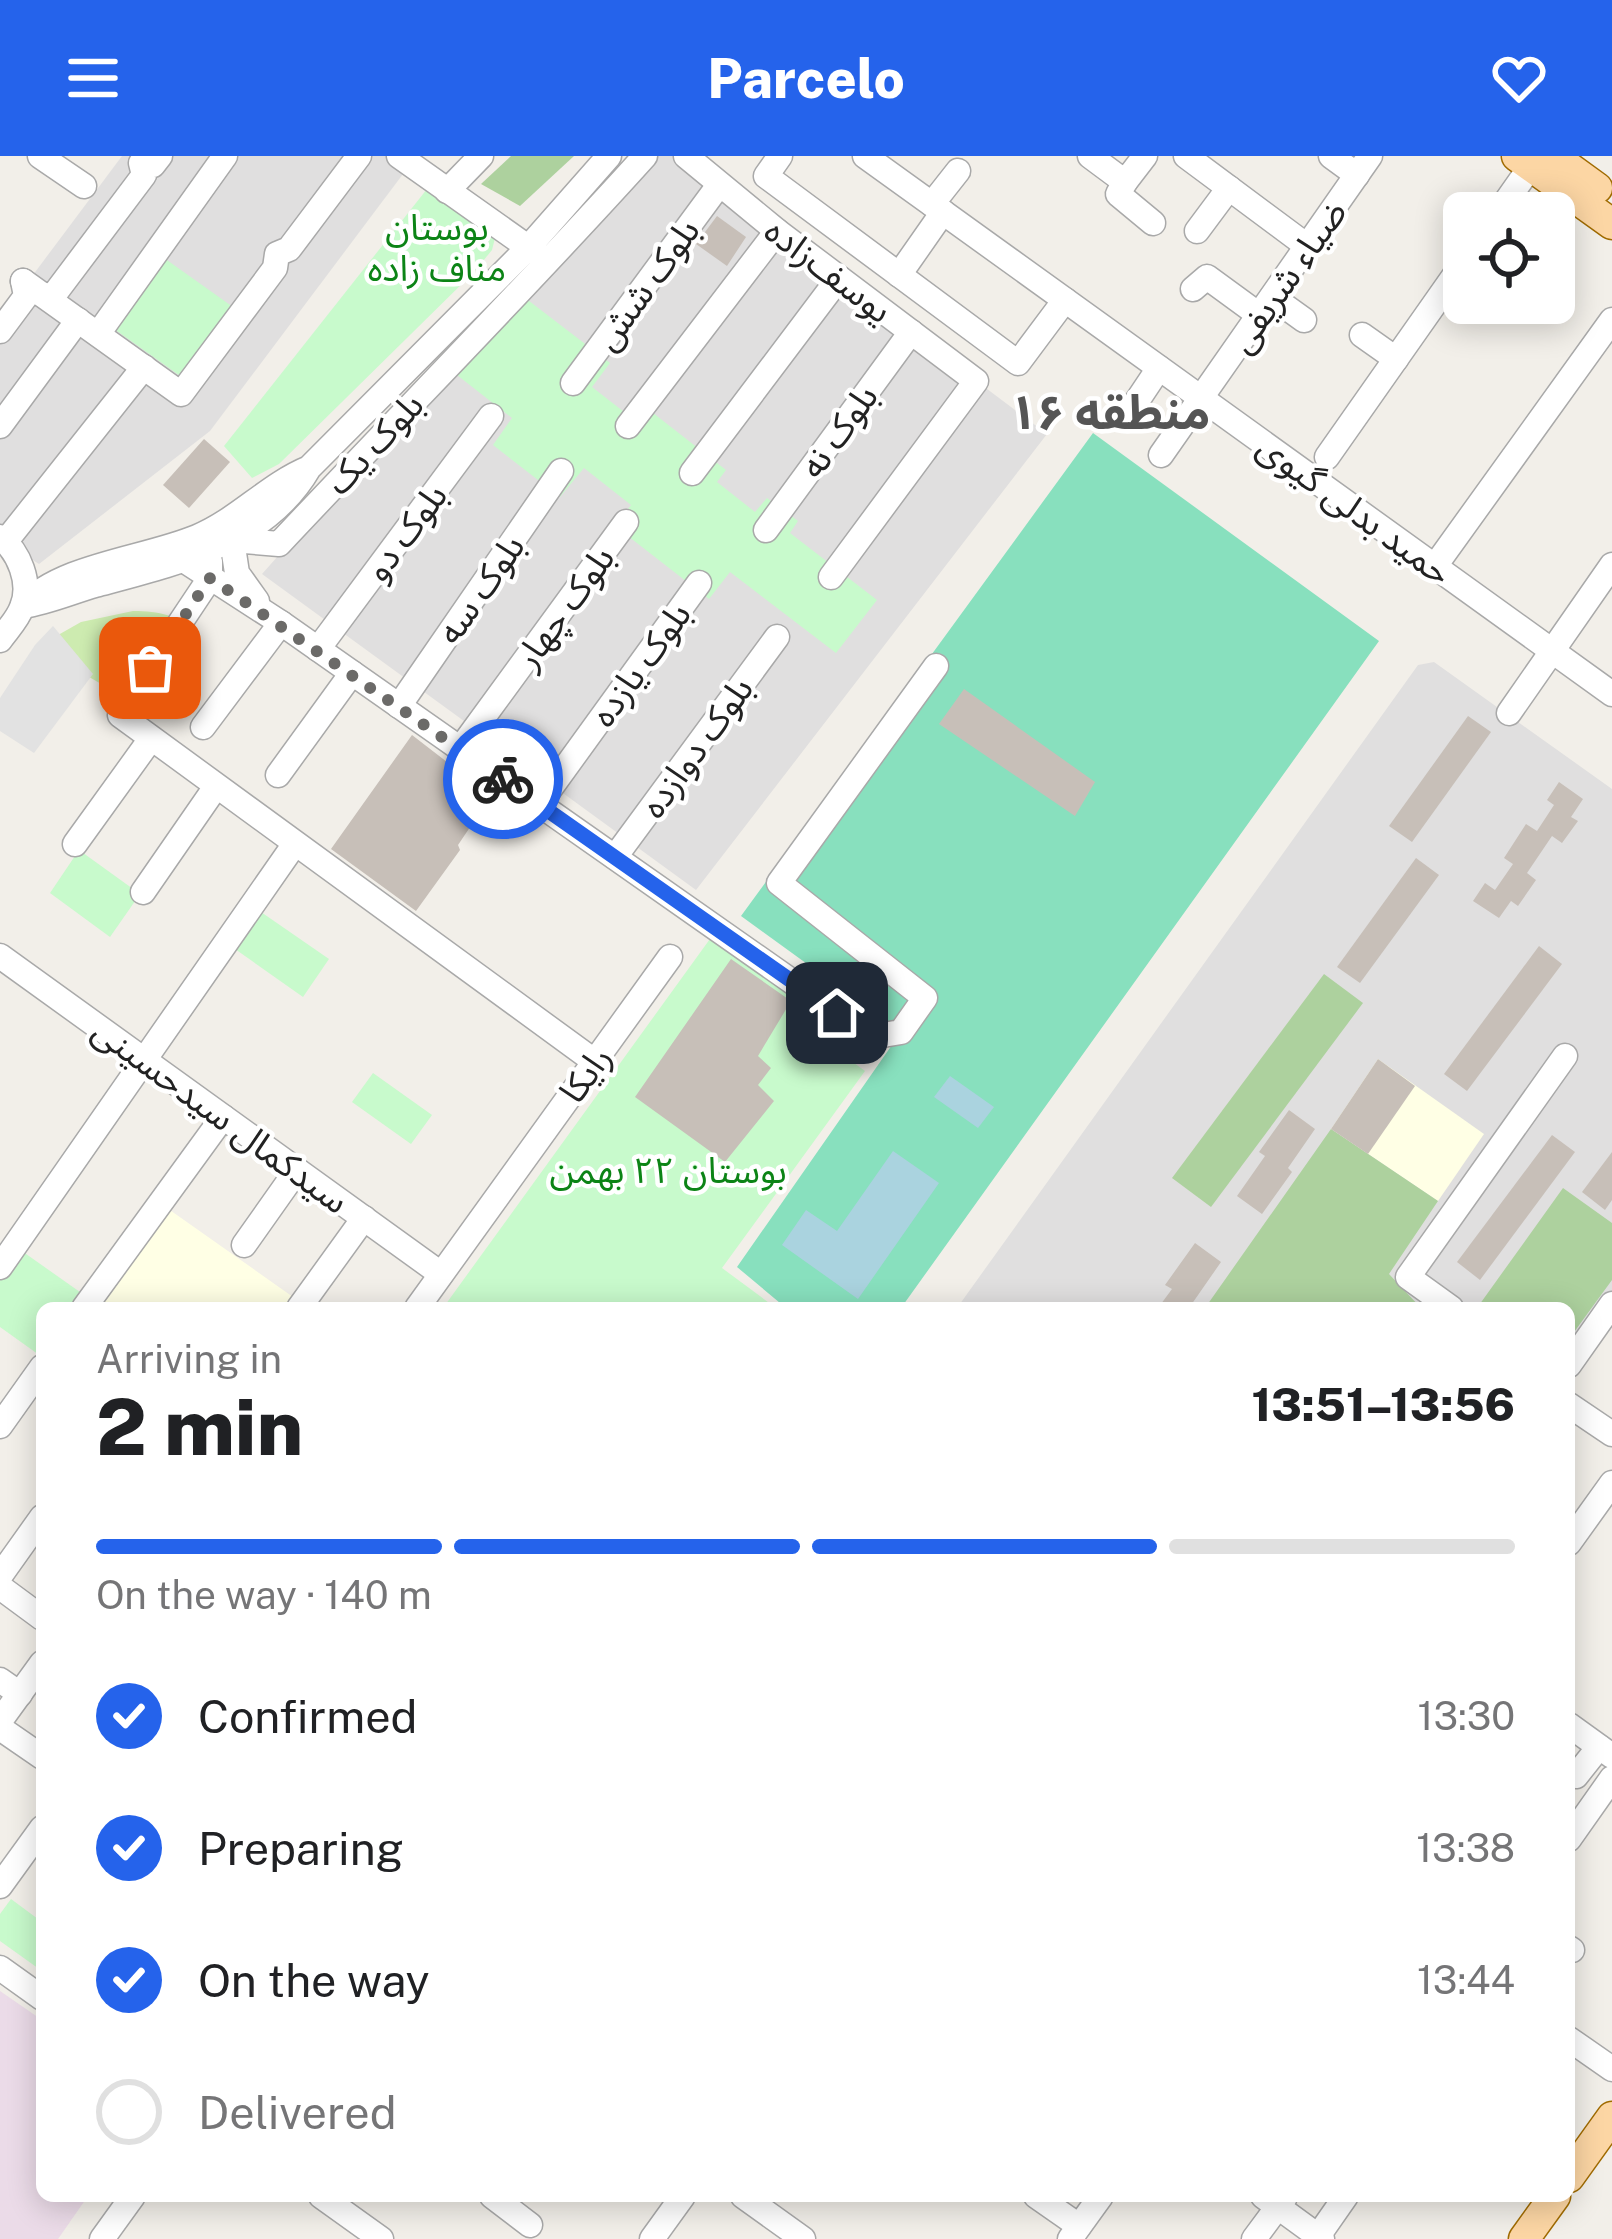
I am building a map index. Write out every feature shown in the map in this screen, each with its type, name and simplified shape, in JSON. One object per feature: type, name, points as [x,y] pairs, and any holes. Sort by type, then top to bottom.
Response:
[{"type":"main road","points":[[1534,159],[1609,192]]},
{"type":"main road","points":[[1534,159],[1612,224]]},
{"type":"main road","points":[[1575,2169],[1612,2117]]},
{"type":"main road","points":[[1524,2239],[1551,2202]]},
{"type":"street","points":[[40,156],[84,186]]},
{"type":"street","points":[[0,427],[88,327],[225,156]]},
{"type":"street","points":[[33,288],[181,394],[275,268],[277,254],[289,249],[359,156]]},
{"type":"street","points":[[399,156],[538,255]]},
{"type":"street","points":[[447,191],[482,156]]},
{"type":"street","points":[[538,255],[609,156]]},
{"type":"street","points":[[23,606],[185,561],[285,501],[309,468],[458,335],[645,156]]},
{"type":"street","name":"یوسف‌زاده","points":[[686,156],[976,381],[831,577]]},
{"type":"street","name":"حمید بدلی گیوی","points":[[865,156],[1552,651],[1609,685]]},
{"type":"street","points":[[1090,156],[1125,182]]},
{"type":"street","points":[[1145,156],[1118,194],[1153,223]]},
{"type":"street","points":[[1186,156],[1307,246]]},
{"type":"street","points":[[1330,156],[1364,166]]},
{"type":"street","points":[[0,331],[149,158]]},
{"type":"street","points":[[1512,192],[1534,159]]},
{"type":"street","points":[[773,166],[899,275],[1018,363],[1065,300]]},
{"type":"street","name":"ضیاء شریفی","points":[[1161,454],[1364,166]]},
{"type":"street","points":[[899,275],[958,171]]},
{"type":"street","name":"بلوک شش","points":[[573,383],[719,185]]},
{"type":"street","points":[[1197,231],[1229,188]]},
{"type":"street","points":[[628,426],[777,231]]},
{"type":"street","points":[[1193,290],[1207,277],[1304,320]]},
{"type":"street","points":[[692,472],[839,278]]},
{"type":"street","points":[[0,312],[33,288]]},
{"type":"street","points":[[1327,458],[1443,292]]},
{"type":"street","points":[[1435,566],[1612,320]]},
{"type":"street","name":"بلوک نه","points":[[766,530],[911,332]]},
{"type":"street","name":"بلوک یک","points":[[214,542],[279,544],[458,335]]},
{"type":"street","points":[[1362,335],[1396,359]]},
{"type":"street","points":[[23,606],[26,582],[20,561],[3,539],[144,367]]},
{"type":"street","points":[[1131,410],[1159,368]]},
{"type":"street","name":"بلوک دو","points":[[318,649],[491,416]]},
{"type":"street","name":"بلوک سه","points":[[399,706],[561,471]]},
{"type":"street","name":"بلوک چهار","points":[[460,749],[626,522]]},
{"type":"street","points":[[150,668],[210,578],[214,542]]},
{"type":"street","points":[[0,640],[23,606],[48,584],[214,542]]},
{"type":"street","points":[[214,542],[245,588],[281,623]]},
{"type":"street","points":[[185,561],[281,623],[871,1037],[901,1032],[925,998],[779,883],[936,666]]},
{"type":"street","points":[[1509,713],[1607,582]]},
{"type":"street","name":"بلوک یازده","points":[[538,804],[699,583]]},
{"type":"street","points":[[0,590],[23,606]]},
{"type":"street","points":[[203,727],[281,623]]},
{"type":"street","name":"بلوک دوازده","points":[[615,857],[777,637]]},
{"type":"street","points":[[278,776],[352,673]]},
{"type":"street","points":[[120,715],[594,1061]]},
{"type":"street","points":[[75,844],[149,740]]},
{"type":"street","points":[[143,892],[215,788]]},
{"type":"street","points":[[0,1267],[294,845]]},
{"type":"street","name":"سیدکمال سیدحسینی","points":[[0,956],[441,1274]]},
{"type":"street","name":"رایکا","points":[[421,1302],[670,957]]},
{"type":"street","points":[[1443,1302],[1408,1277],[1565,1056]]},
{"type":"street","points":[[88,1302],[223,1117]]},
{"type":"street","points":[[244,1245],[297,1170]]},
{"type":"street","points":[[303,1302],[364,1219]]},
{"type":"street","points":[[1575,1356],[1612,1304]]},
{"type":"street","points":[[0,1426],[36,1375]]},
{"type":"street","points":[[1575,1410],[1612,1434]]},
{"type":"street","points":[[1575,1535],[1612,1483]]},
{"type":"street","points":[[0,1576],[36,1525]]},
{"type":"street","points":[[0,1588],[36,1614]]},
{"type":"street","points":[[36,1668],[10,1687],[0,1725],[36,1752]]},
{"type":"street","points":[[1575,1730],[1605,1752],[1576,1777]]},
{"type":"street","points":[[1575,1830],[1612,1778]]},
{"type":"street","points":[[0,1886],[36,1836]]},
{"type":"street","points":[[0,1968],[36,1994]]},
{"type":"street","points":[[1575,2043],[1612,2069]]},
{"type":"street","points":[[102,2239],[129,2202]]},
{"type":"street","points":[[330,2202],[382,2239]]},
{"type":"street","points":[[491,2202],[530,2225]]},
{"type":"street","points":[[652,2239],[679,2202]]},
{"type":"street","points":[[751,2202],[803,2239]]},
{"type":"street","points":[[1042,2202],[1074,2233],[1096,2202]]},
{"type":"street","points":[[1254,2239],[1275,2202]]},
{"type":"street","points":[[1278,2202],[1318,2238],[1342,2202]]},
{"type":"shaded area","points":[[122,156],[387,156],[406,170],[210,431],[39,564],[0,539],[0,319]]},
{"type":"shaded area","points":[[634,156],[686,156],[777,231],[1047,434],[696,890],[262,574]]},
{"type":"shaded area","points":[[53,626],[93,674],[34,753],[0,731],[0,698]]},
{"type":"shaded area","points":[[1434,662],[1612,789],[1612,1319],[1575,1371],[1575,1302],[961,1302],[1418,665]]},
{"type":"shaded area","points":[[1378,1059],[1484,1134],[1438,1201],[1331,1129]]},
{"type":"shaded area","points":[[167,1208],[293,1297],[289,1302],[101,1302]]},
{"type":"shaded area","points":[[0,1991],[36,2016],[36,2202],[84,2202],[58,2239],[0,2239]]},
{"type":"green space","points":[[511,156],[574,156],[520,206],[481,184]]},
{"type":"green space","name":"بوستان مناف زاده","points":[[427,189],[496,234],[492,250],[279,464],[252,478],[224,446]]},
{"type":"green space","points":[[157,253],[233,307],[183,378],[107,324]]},
{"type":"green space","points":[[520,294],[610,363],[592,387],[628,415],[639,402],[726,470],[717,482],[755,512],[767,498],[798,521],[790,533],[877,600],[836,653],[730,572],[709,599],[615,526],[631,505],[584,468],[560,497],[493,445],[512,418],[457,375]]},
{"type":"green space","points":[[1093,433],[1379,641],[905,1302],[779,1302],[737,1267],[901,1032],[741,916]]},
{"type":"green space","points":[[133,611],[168,615],[198,633],[159,685],[122,666],[103,685],[37,647],[81,622]]},
{"type":"green space","points":[[79,850],[140,894],[110,937],[50,893]]},
{"type":"green space","points":[[261,912],[329,959],[303,997],[235,949]]},
{"type":"green space","name":"بوستان ۲۲ بهمن","points":[[715,932],[846,1027],[839,1052],[865,1071],[722,1268],[768,1302],[447,1302]]},
{"type":"green space","points":[[1324,974],[1363,1003],[1211,1207],[1172,1178]]},
{"type":"green space","points":[[373,1073],[432,1115],[411,1144],[352,1102]]},
{"type":"green space","points":[[1331,1129],[1438,1201],[1389,1274],[1415,1302],[1209,1302]]},
{"type":"green space","points":[[1563,1188],[1612,1223],[1612,1280],[1575,1331],[1575,1302],[1481,1302]]},
{"type":"green space","points":[[19,1249],[87,1297],[83,1302],[36,1302],[36,1353],[0,1327],[0,1277]]},
{"type":"green space","points":[[11,1899],[36,1918],[36,1967],[0,1941],[0,1914]]},
{"type":"water","points":[[950,1076],[994,1107],[978,1128],[934,1097]]},
{"type":"water","points":[[893,1151],[939,1183],[858,1299],[782,1245],[806,1210],[837,1231]]},
{"type":"building","points":[[717,216],[746,237],[727,266],[696,244]]},
{"type":"building","points":[[204,439],[230,462],[189,508],[163,485]]},
{"type":"building","points":[[964,689],[1095,782],[1075,816],[939,724]]},
{"type":"building","points":[[1468,716],[1491,732],[1412,842],[1389,826]]},
{"type":"building","points":[[412,735],[491,796],[416,911],[331,849]]},
{"type":"building","points":[[1559,782],[1583,799],[1571,817],[1578,821],[1562,843],[1552,836],[1527,873],[1536,880],[1518,906],[1511,901],[1499,918],[1473,901],[1485,883],[1495,890],[1513,864],[1504,858],[1526,824],[1537,831],[1554,805],[1547,800]]},
{"type":"building","points":[[1416,858],[1439,875],[1360,983],[1337,967]]},
{"type":"building","points":[[1539,946],[1562,964],[1467,1091],[1444,1074]]},
{"type":"building","points":[[731,959],[791,1001],[758,1056],[771,1068],[758,1085],[774,1101],[725,1162],[635,1097]]},
{"type":"building","points":[[1378,1059],[1415,1086],[1368,1154],[1331,1129]]},
{"type":"building","points":[[1289,1110],[1315,1129],[1262,1214],[1237,1196],[1265,1156],[1259,1152]]},
{"type":"building","points":[[1552,1135],[1575,1152],[1480,1280],[1457,1262]]},
{"type":"building","points":[[1612,1152],[1612,1200],[1605,1210],[1582,1192]]},
{"type":"building","points":[[1195,1243],[1221,1262],[1193,1302],[1162,1302],[1172,1289],[1165,1285]]},
{"type":"way so far","points":[[150,668],[210,578],[503,779]]},
{"type":"district","name":"منطقه ۱۶","points":[[1110,411]]},
{"type":"route","points":[[503,779],[837,1013]]}]
